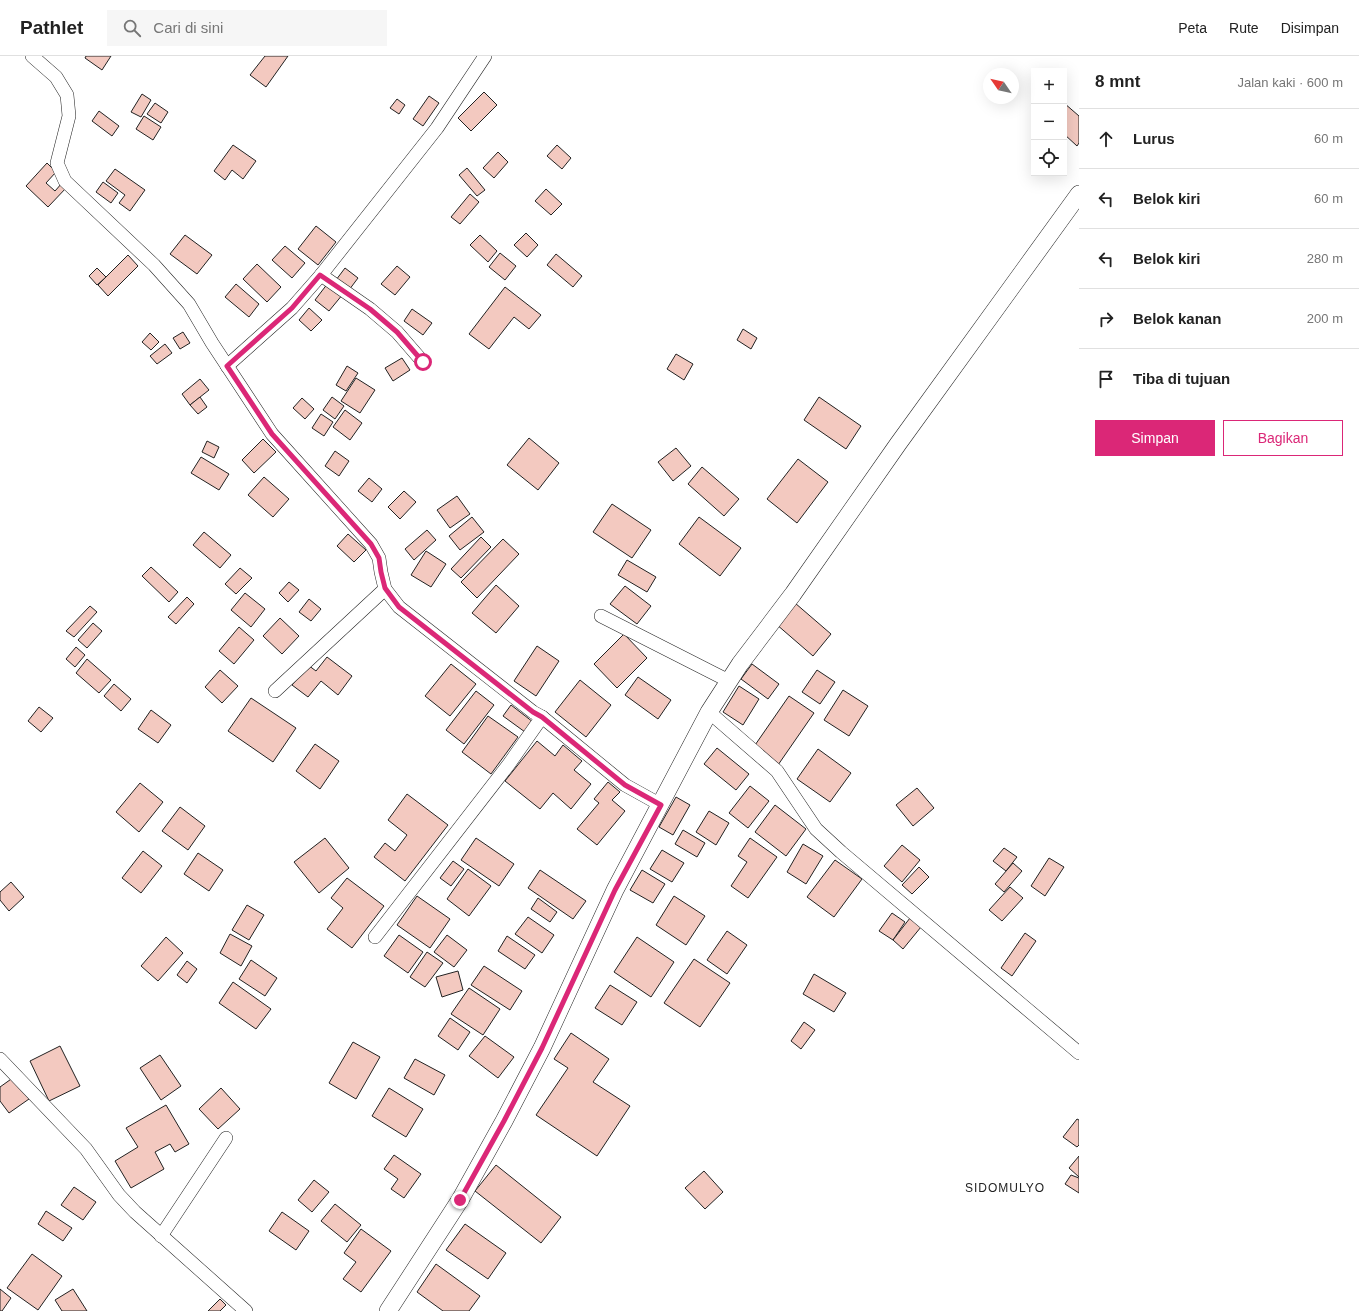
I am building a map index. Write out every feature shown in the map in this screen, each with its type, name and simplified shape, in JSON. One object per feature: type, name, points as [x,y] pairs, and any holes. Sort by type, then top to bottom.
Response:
[{"type":"street","points":[[32,56],[56,77],[67,95],[69,116],[57,163],[65,181],[154,265],[189,304],[227,366],[272,434],[371,544],[379,558],[385,588],[399,607],[533,712],[542,717],[625,785],[661,805]]},
{"type":"street","points":[[227,366],[292,308],[320,275],[437,128],[485,56]]},
{"type":"street","points":[[388,1311],[460,1200],[504,1121],[542,1048],[615,890],[709,712],[740,664],[793,594],[898,444],[1079,194]]},
{"type":"street","points":[[320,275],[370,309],[397,332],[423,362]]},
{"type":"street","points":[[275,691],[385,588]]},
{"type":"street","points":[[602,616],[729,681]]},
{"type":"street","points":[[709,712],[777,770],[816,829],[847,857],[1079,1053]]},
{"type":"street","points":[[375,937],[508,764],[542,717]]},
{"type":"street","points":[[0,1059],[86,1149],[119,1195],[135,1212],[246,1311]]},
{"type":"street","points":[[161,1236],[226,1138]]},
{"type":"building","points":[[86,56],[111,56],[102,70],[85,58]]},
{"type":"building","points":[[265,56],[288,56],[266,87],[250,75]]},
{"type":"building","points":[[484,92],[497,105],[471,131],[458,118]]},
{"type":"building","points":[[142,94],[151,100],[141,117],[131,112]]},
{"type":"building","points":[[429,96],[439,103],[423,126],[413,119]]},
{"type":"building","points":[[397,99],[405,105],[399,114],[390,108]]},
{"type":"building","points":[[155,103],[168,112],[161,123],[147,114]]},
{"type":"building","points":[[1067,106],[1079,116],[1079,143],[1077,146],[1067,137]]},
{"type":"building","points":[[99,111],[119,126],[112,136],[92,121]]},
{"type":"building","points":[[144,116],[161,127],[153,140],[136,129]]},
{"type":"building","points":[[233,145],[256,161],[243,179],[232,170],[225,180],[214,171]]},
{"type":"building","points":[[557,145],[571,158],[562,169],[547,156]]},
{"type":"building","points":[[498,152],[508,162],[494,178],[483,168]]},
{"type":"building","points":[[47,163],[56,172],[46,183],[55,191],[62,183],[67,187],[48,207],[26,186]]},
{"type":"building","points":[[467,168],[485,190],[477,196],[459,175]]},
{"type":"building","points":[[115,169],[145,190],[130,211],[119,203],[125,195],[106,181]]},
{"type":"building","points":[[103,182],[118,193],[111,203],[96,192]]},
{"type":"building","points":[[546,189],[562,204],[551,215],[535,201]]},
{"type":"building","points":[[470,194],[479,202],[460,224],[451,217]]},
{"type":"building","points":[[316,226],[336,242],[318,265],[298,249]]},
{"type":"building","points":[[526,233],[538,245],[527,257],[514,245]]},
{"type":"building","points":[[185,235],[212,255],[197,274],[170,254]]},
{"type":"building","points":[[480,235],[497,251],[488,262],[470,245]]},
{"type":"building","points":[[285,246],[305,263],[292,278],[272,260]]},
{"type":"building","points":[[500,253],[516,266],[505,280],[489,267]]},
{"type":"building","points":[[556,254],[582,276],[573,287],[547,265]]},
{"type":"building","points":[[128,255],[138,266],[108,296],[98,285]]},
{"type":"building","points":[[257,264],[281,287],[267,302],[243,279]]},
{"type":"building","points":[[397,266],[410,277],[395,295],[381,284]]},
{"type":"building","points":[[97,268],[106,277],[97,285],[89,276]]},
{"type":"building","points":[[345,268],[358,278],[349,290],[336,280]]},
{"type":"building","points":[[328,283],[343,294],[329,311],[315,300]]},
{"type":"building","points":[[236,284],[259,304],[249,317],[225,297]]},
{"type":"building","points":[[505,287],[541,315],[529,329],[514,317],[489,349],[469,334]]},
{"type":"building","points":[[309,308],[322,320],[311,331],[299,320]]},
{"type":"building","points":[[412,309],[432,323],[423,335],[404,321]]},
{"type":"building","points":[[743,329],[757,338],[751,349],[737,340]]},
{"type":"building","points":[[183,332],[190,343],[180,349],[173,338]]},
{"type":"building","points":[[150,333],[159,342],[151,350],[142,342]]},
{"type":"building","points":[[165,344],[172,353],[157,364],[150,356]]},
{"type":"building","points":[[676,354],[693,364],[684,380],[667,369]]},
{"type":"building","points":[[402,358],[410,370],[393,381],[385,368]]},
{"type":"building","points":[[347,366],[358,373],[346,391],[336,385]]},
{"type":"building","points":[[356,378],[375,390],[360,413],[341,401]]},
{"type":"building","points":[[200,379],[209,390],[190,405],[182,394]]},
{"type":"building","points":[[200,397],[207,407],[198,414],[190,405]]},
{"type":"building","points":[[332,397],[344,406],[335,419],[323,410]]},
{"type":"building","points":[[819,397],[861,426],[846,449],[804,420]]},
{"type":"building","points":[[302,398],[314,409],[305,419],[293,408]]},
{"type":"building","points":[[345,410],[362,423],[350,440],[333,427]]},
{"type":"building","points":[[321,414],[333,422],[324,436],[312,428]]},
{"type":"building","points":[[529,438],[559,463],[538,490],[507,465]]},
{"type":"building","points":[[263,439],[276,452],[254,473],[242,460]]},
{"type":"building","points":[[207,441],[219,447],[214,458],[202,452]]},
{"type":"building","points":[[676,448],[691,466],[673,481],[658,462]]},
{"type":"building","points":[[335,451],[349,461],[339,476],[325,466]]},
{"type":"building","points":[[201,457],[229,474],[219,490],[191,473]]},
{"type":"building","points":[[798,459],[828,482],[797,523],[767,499]]},
{"type":"building","points":[[702,467],[739,499],[724,516],[688,484]]},
{"type":"building","points":[[264,477],[289,499],[273,517],[248,495]]},
{"type":"building","points":[[369,478],[382,489],[372,502],[358,491]]},
{"type":"building","points":[[404,491],[416,502],[400,519],[388,507]]},
{"type":"building","points":[[457,496],[470,514],[450,528],[437,510]]},
{"type":"building","points":[[612,504],[651,530],[632,558],[593,532]]},
{"type":"building","points":[[472,517],[484,532],[460,550],[449,536]]},
{"type":"building","points":[[699,517],[741,548],[720,576],[679,544]]},
{"type":"building","points":[[427,530],[436,540],[414,560],[405,549]]},
{"type":"building","points":[[204,532],[231,555],[220,568],[193,545]]},
{"type":"building","points":[[348,534],[366,550],[354,562],[337,546]]},
{"type":"building","points":[[481,537],[491,547],[461,578],[451,569]]},
{"type":"building","points":[[503,539],[519,554],[477,598],[461,582]]},
{"type":"building","points":[[426,551],[446,564],[431,587],[411,575]]},
{"type":"building","points":[[627,560],[656,577],[647,592],[618,575]]},
{"type":"building","points":[[151,567],[178,592],[169,602],[142,576]]},
{"type":"building","points":[[240,568],[252,578],[236,594],[225,584]]},
{"type":"building","points":[[289,582],[299,590],[288,602],[279,593]]},
{"type":"building","points":[[496,585],[519,606],[496,633],[472,613]]},
{"type":"building","points":[[625,586],[651,606],[637,624],[610,604]]},
{"type":"building","points":[[245,593],[265,609],[251,627],[231,610]]},
{"type":"building","points":[[187,597],[194,604],[176,624],[168,617]]},
{"type":"building","points":[[309,599],[321,609],[311,621],[299,612]]},
{"type":"building","points":[[795,603],[831,634],[813,656],[776,624]]},
{"type":"building","points":[[90,606],[97,612],[74,637],[66,631]]},
{"type":"building","points":[[280,618],[299,636],[282,654],[263,636]]},
{"type":"building","points":[[93,623],[102,631],[87,648],[78,640]]},
{"type":"building","points":[[239,627],[254,640],[234,664],[219,651]]},
{"type":"building","points":[[624,634],[647,658],[617,688],[594,664]]},
{"type":"building","points":[[537,646],[559,661],[536,696],[514,681]]},
{"type":"building","points":[[76,647],[85,655],[75,667],[66,659]]},
{"type":"building","points":[[327,657],[352,676],[338,695],[321,681],[308,697],[292,685],[308,665],[316,671]]},
{"type":"building","points":[[87,659],[111,680],[99,693],[76,673]]},
{"type":"building","points":[[451,664],[476,684],[450,716],[425,696]]},
{"type":"building","points":[[752,664],[779,684],[768,699],[741,679]]},
{"type":"building","points":[[220,670],[238,686],[222,703],[205,687]]},
{"type":"building","points":[[817,670],[835,682],[820,704],[802,692]]},
{"type":"building","points":[[638,677],[671,700],[658,719],[625,695]]},
{"type":"building","points":[[580,680],[611,705],[586,737],[555,712]]},
{"type":"building","points":[[114,684],[131,699],[121,711],[104,696]]},
{"type":"building","points":[[739,686],[759,699],[743,725],[723,712]]},
{"type":"building","points":[[843,690],[868,706],[849,736],[824,720]]},
{"type":"building","points":[[476,691],[494,705],[464,744],[446,730]]},
{"type":"building","points":[[789,696],[814,713],[778,765],[753,748]]},
{"type":"building","points":[[251,698],[296,728],[273,762],[228,731]]},
{"type":"building","points":[[511,705],[533,722],[525,732],[503,716]]},
{"type":"building","points":[[39,707],[53,718],[41,732],[28,721]]},
{"type":"building","points":[[151,710],[171,725],[158,743],[138,729]]},
{"type":"building","points":[[488,716],[518,737],[491,774],[462,752]]},
{"type":"building","points":[[537,741],[555,756],[563,745],[582,761],[574,770],[591,784],[571,809],[553,793],[540,809],[505,781]]},
{"type":"building","points":[[315,744],[339,761],[320,789],[296,771]]},
{"type":"building","points":[[717,748],[749,774],[736,790],[704,764]]},
{"type":"building","points":[[818,749],[851,773],[830,802],[797,779]]},
{"type":"building","points":[[608,782],[620,792],[612,800],[625,811],[597,845],[577,829],[599,803],[594,799]]},
{"type":"building","points":[[140,783],[163,802],[139,832],[116,812]]},
{"type":"building","points":[[750,786],[769,801],[748,828],[729,813]]},
{"type":"building","points":[[917,788],[934,808],[913,826],[896,805]]},
{"type":"building","points":[[407,794],[448,825],[405,881],[374,857],[385,843],[395,851],[407,835],[388,820]]},
{"type":"building","points":[[676,797],[690,805],[673,835],[659,827]]},
{"type":"building","points":[[775,805],[806,829],[786,856],[755,832]]},
{"type":"building","points":[[180,807],[205,826],[188,850],[162,831]]},
{"type":"building","points":[[709,811],[729,823],[716,845],[696,832]]},
{"type":"building","points":[[683,830],[705,843],[697,857],[675,844]]},
{"type":"building","points":[[325,838],[349,868],[319,893],[294,862]]},
{"type":"building","points":[[476,838],[514,864],[499,886],[461,860]]},
{"type":"building","points":[[750,838],[777,857],[748,898],[731,886],[747,862],[738,856]]},
{"type":"building","points":[[803,844],[823,856],[806,884],[787,872]]},
{"type":"building","points":[[902,845],[920,860],[902,882],[884,866]]},
{"type":"building","points":[[1004,848],[1017,857],[1006,871],[993,861]]},
{"type":"building","points":[[662,850],[684,863],[672,882],[650,869]]},
{"type":"building","points":[[143,851],[162,866],[141,893],[122,878]]},
{"type":"building","points":[[198,853],[223,870],[209,891],[184,874]]},
{"type":"building","points":[[1049,858],[1064,867],[1045,896],[1031,886]]},
{"type":"building","points":[[835,860],[862,879],[834,917],[807,897]]},
{"type":"building","points":[[453,861],[464,869],[451,886],[440,878]]},
{"type":"building","points":[[1013,863],[1022,871],[1004,892],[995,884]]},
{"type":"building","points":[[919,867],[929,877],[912,894],[902,885]]},
{"type":"building","points":[[468,869],[491,886],[469,916],[447,899]]},
{"type":"building","points":[[540,870],[586,901],[573,919],[528,888]]},
{"type":"building","points":[[642,870],[665,884],[653,903],[630,890]]},
{"type":"building","points":[[347,878],[384,906],[352,948],[327,929],[343,908],[331,898]]},
{"type":"building","points":[[11,882],[24,897],[9,911],[0,900],[0,892]]},
{"type":"building","points":[[1010,887],[1023,898],[1002,921],[989,910]]},
{"type":"building","points":[[417,896],[450,919],[430,948],[397,925]]},
{"type":"building","points":[[674,896],[705,916],[686,945],[656,925]]},
{"type":"building","points":[[538,898],[557,912],[550,922],[531,909]]},
{"type":"building","points":[[247,905],[264,915],[249,940],[232,930]]},
{"type":"building","points":[[892,913],[905,922],[893,940],[879,931]]},
{"type":"building","points":[[528,917],[554,935],[542,953],[515,934]]},
{"type":"building","points":[[910,918],[921,927],[903,949],[893,940]]},
{"type":"building","points":[[727,931],[747,945],[727,974],[707,960]]},
{"type":"building","points":[[1025,933],[1036,941],[1012,976],[1001,968]]},
{"type":"building","points":[[230,934],[252,946],[241,966],[220,953]]},
{"type":"building","points":[[399,935],[423,952],[408,973],[384,956]]},
{"type":"building","points":[[447,935],[467,950],[454,967],[434,952]]},
{"type":"building","points":[[507,936],[535,955],[525,969],[498,951]]},
{"type":"building","points":[[166,937],[183,953],[158,981],[141,966]]},
{"type":"building","points":[[637,937],[674,962],[651,997],[614,972]]},
{"type":"building","points":[[427,952],[443,963],[425,987],[410,977]]},
{"type":"building","points":[[694,959],[730,983],[700,1027],[664,1003]]},
{"type":"building","points":[[251,960],[277,978],[265,996],[239,979]]},
{"type":"building","points":[[187,961],[197,969],[187,983],[177,975]]},
{"type":"building","points":[[484,966],[522,991],[510,1010],[471,985]]},
{"type":"building","points":[[458,971],[463,990],[442,997],[436,977]]},
{"type":"building","points":[[814,974],[846,993],[834,1012],[803,994]]},
{"type":"building","points":[[233,982],[271,1009],[256,1029],[219,1003]]},
{"type":"building","points":[[610,985],[637,1002],[622,1025],[595,1008]]},
{"type":"building","points":[[469,988],[500,1009],[483,1035],[451,1014]]},
{"type":"building","points":[[450,1018],[470,1032],[458,1050],[438,1036]]},
{"type":"building","points":[[804,1022],[815,1030],[801,1049],[791,1041]]},
{"type":"building","points":[[571,1033],[609,1059],[593,1082],[630,1106],[597,1156],[536,1115],[568,1068],[554,1059]]},
{"type":"building","points":[[485,1036],[514,1057],[498,1078],[469,1056]]},
{"type":"building","points":[[353,1042],[380,1057],[356,1099],[329,1083]]},
{"type":"building","points":[[60,1046],[80,1086],[49,1101],[30,1061]]},
{"type":"building","points":[[160,1055],[181,1086],[161,1100],[140,1068]]},
{"type":"building","points":[[415,1059],[445,1075],[434,1095],[404,1078]]},
{"type":"building","points":[[14,1077],[29,1099],[9,1113],[0,1101],[0,1087]]},
{"type":"building","points":[[221,1088],[240,1109],[218,1129],[199,1109]]},
{"type":"building","points":[[389,1088],[423,1109],[406,1137],[372,1116]]},
{"type":"building","points":[[166,1105],[189,1144],[175,1152],[170,1144],[155,1152],[164,1169],[131,1188],[115,1161],[138,1147],[126,1128]]},
{"type":"building","points":[[1077,1119],[1079,1120],[1079,1145],[1077,1147],[1063,1137]]},
{"type":"building","points":[[394,1155],[421,1174],[404,1198],[391,1189],[398,1179],[384,1169]]},
{"type":"building","points":[[1079,1156],[1079,1177],[1069,1168]]},
{"type":"building","points":[[496,1165],[561,1217],[541,1243],[475,1191]]},
{"type":"building","points":[[704,1171],[723,1192],[705,1209],[685,1188]]},
{"type":"building","points":[[1071,1175],[1079,1178],[1079,1193],[1065,1184]]},
{"type":"building","points":[[314,1180],[329,1192],[312,1212],[298,1200]]},
{"type":"building","points":[[74,1187],[96,1202],[83,1220],[61,1205]]},
{"type":"building","points":[[335,1204],[361,1225],[347,1242],[321,1221]]},
{"type":"building","points":[[46,1211],[72,1228],[63,1241],[38,1224]]},
{"type":"building","points":[[282,1212],[309,1231],[296,1250],[269,1231]]},
{"type":"building","points":[[465,1224],[506,1253],[488,1279],[446,1250]]},
{"type":"building","points":[[361,1229],[391,1251],[361,1292],[343,1279],[356,1262],[344,1253]]},
{"type":"building","points":[[32,1254],[62,1276],[38,1310],[7,1288]]},
{"type":"building","points":[[436,1264],[480,1296],[469,1311],[443,1311],[417,1292]]},
{"type":"building","points":[[0,1289],[11,1298],[2,1311],[0,1311]]},
{"type":"building","points":[[73,1289],[87,1311],[62,1311],[55,1300]]},
{"type":"building","points":[[220,1299],[226,1305],[220,1311],[208,1311]]},
{"type":"district","name":"SIDOMULYO","points":[[1005,1188]]},
{"type":"route","points":[[423,362],[397,332],[370,309],[320,275],[292,308],[227,366],[272,434],[371,544],[379,558],[385,588],[390,597],[399,607],[533,712],[542,717],[625,785],[661,805],[615,890],[542,1048],[504,1121],[460,1200]]}]
